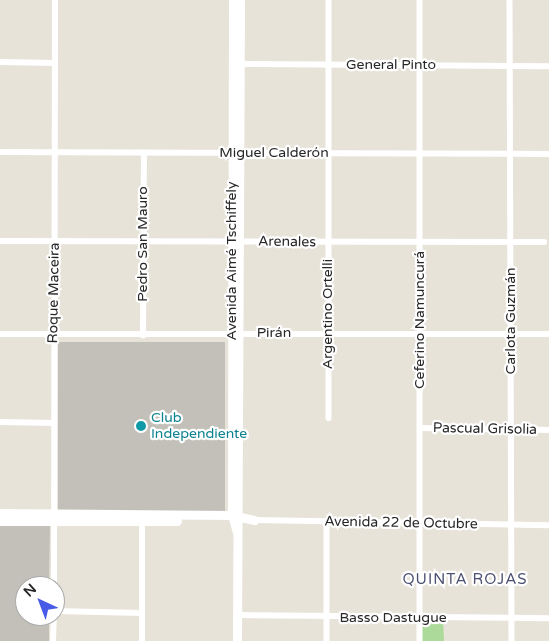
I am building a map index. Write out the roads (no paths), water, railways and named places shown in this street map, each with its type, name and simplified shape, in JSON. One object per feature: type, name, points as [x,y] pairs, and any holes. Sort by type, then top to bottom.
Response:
[{"type":"main road","name":"Avenida Aimé Tschiffely","points":[[233,0],[236,64],[235,518],[237,532],[237,615]]},
{"type":"main road","name":"Avenida Aimé Tschiffely","points":[[236,64],[240,0]]},
{"type":"main road","name":"Avenida 22 de Octubre","points":[[0,513],[142,520],[235,518]]},
{"type":"main road","name":"Avenida 22 de Octubre","points":[[0,521],[53,517],[235,518],[254,520]]},
{"type":"main road","points":[[236,641],[237,615]]},
{"type":"street","name":"Roque Maceira","points":[[54,576],[55,0]]},
{"type":"street","name":"Argentino Ortelli","points":[[328,0],[329,418]]},
{"type":"street","name":"Ceferino Namuncurá","points":[[420,0],[420,641]]},
{"type":"street","name":"Carlota Guzmán","points":[[510,0],[512,641]]},
{"type":"street","points":[[0,62],[55,63]]},
{"type":"street","name":"General Pinto","points":[[236,64],[549,66]]},
{"type":"street","name":"Miguel Calderón","points":[[0,152],[549,154]]},
{"type":"street","name":"Pedro San Mauro","points":[[143,336],[142,241],[144,153]]},
{"type":"street","name":"Arenales","points":[[0,241],[544,242]]},
{"type":"street","name":"Pirán","points":[[0,334],[143,336],[236,333],[549,334]]},
{"type":"street","points":[[0,422],[53,423]]},
{"type":"street","name":"Pascual Grisolia","points":[[420,428],[549,430]]},
{"type":"street","points":[[142,520],[142,641]]},
{"type":"street","name":"Avenida 22 de Octubre","points":[[254,520],[549,525]]},
{"type":"street","points":[[327,522],[327,641]]},
{"type":"street","points":[[65,611],[142,613]]},
{"type":"street","name":"Basso Dastugue","points":[[237,615],[549,618]]},
{"type":"street","points":[[53,641],[54,626]]},
{"type":"place","name":"Club Independiente","points":[[141,426]]},
{"type":"district","name":"QUINTA ROJAS","points":[[465,580]]}]
